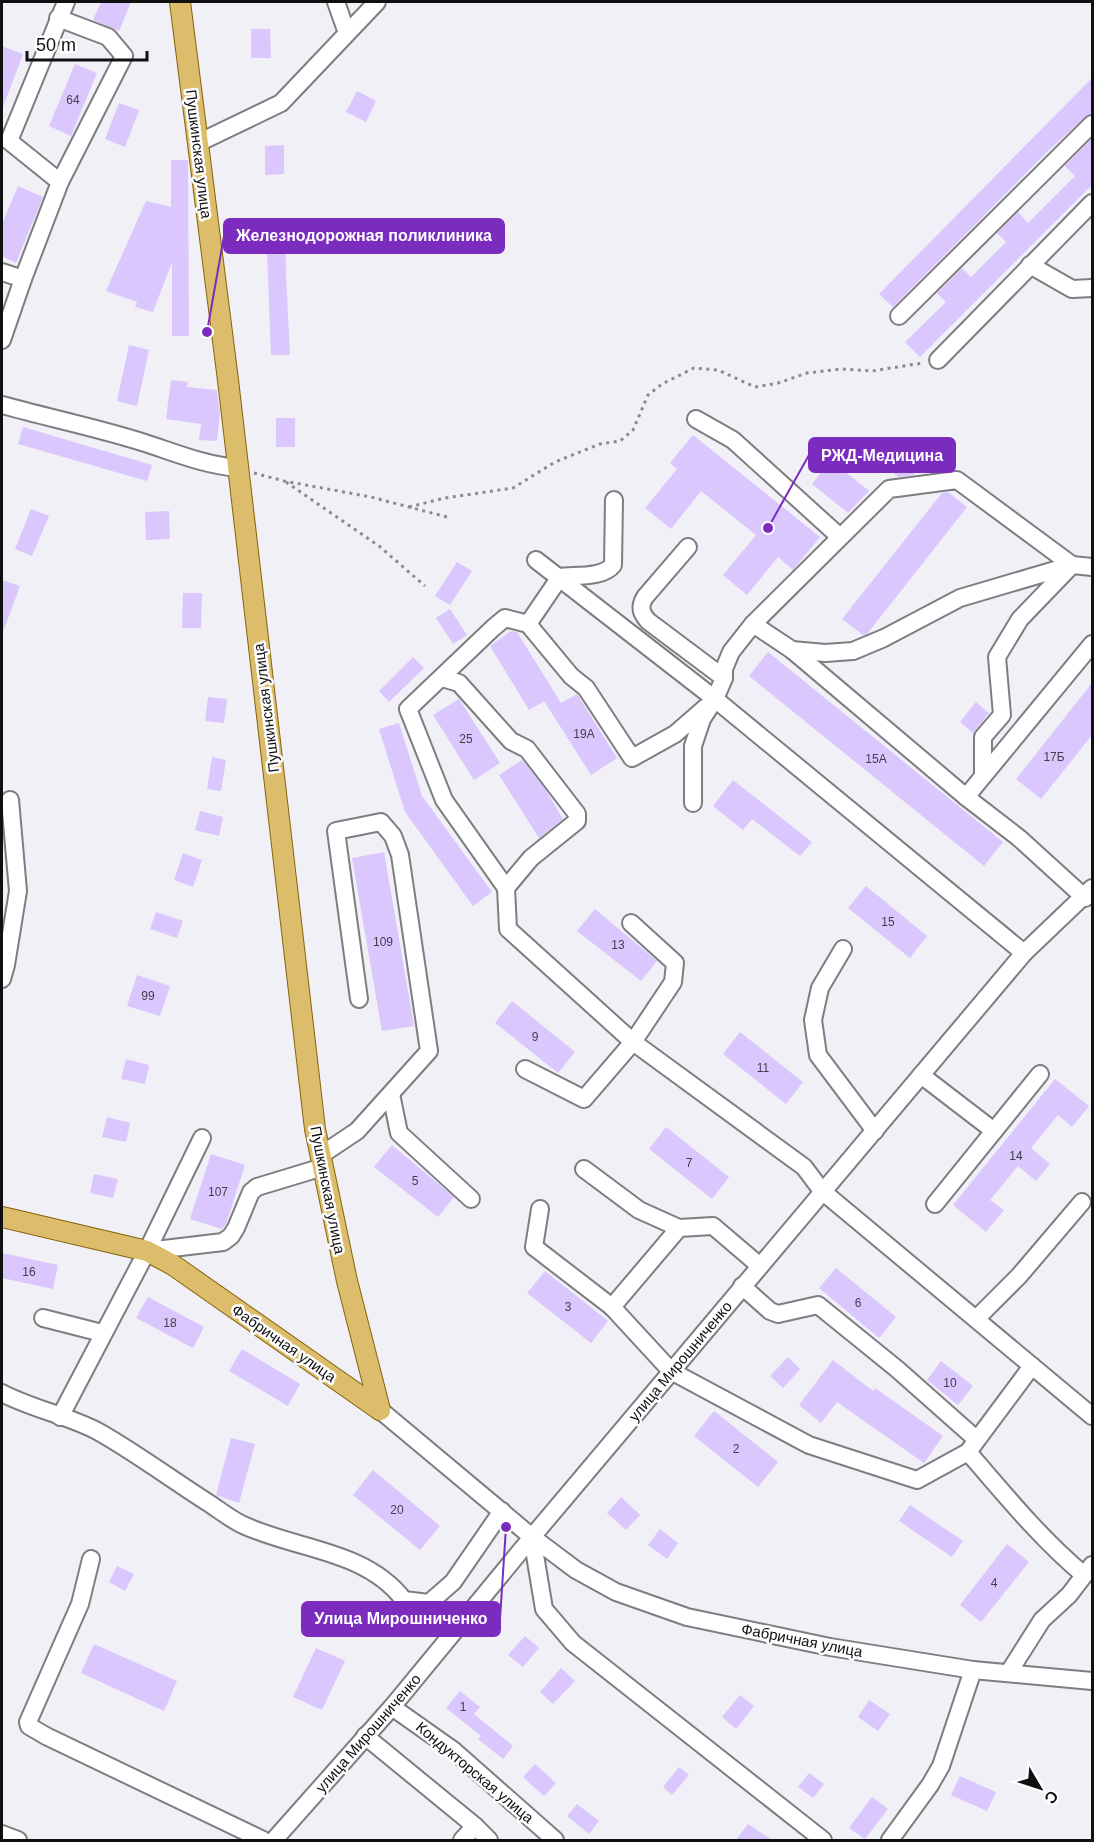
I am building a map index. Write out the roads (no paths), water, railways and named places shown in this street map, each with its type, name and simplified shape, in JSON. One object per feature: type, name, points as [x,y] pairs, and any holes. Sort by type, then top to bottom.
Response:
[{"type":"main road","name":"Пушкинская улица","points":[[180,2],[238,468],[315,1129],[347,1281],[380,1410]]},
{"type":"main road","name":"Фабричная улица","points":[[2,1217],[147,1251],[173,1265],[380,1410]]},
{"type":"street","points":[[60,182],[9,141],[66,2]]},
{"type":"street","points":[[336,2],[347,33]]},
{"type":"street","points":[[198,143],[281,103],[377,2]]},
{"type":"street","points":[[2,340],[60,182],[124,56],[108,37],[58,18]]},
{"type":"street","points":[[899,316],[1092,124]]},
{"type":"street","points":[[938,360],[1092,203]]},
{"type":"street","points":[[1030,266],[1072,289],[1092,288]]},
{"type":"street","points":[[2,272],[23,279]]},
{"type":"street","points":[[2,405],[145,443],[178,456],[238,468]]},
{"type":"street","points":[[696,419],[733,440],[840,537]]},
{"type":"street","points":[[693,803],[693,746],[702,719],[715,699],[724,678],[724,669],[730,652],[753,624],[889,489],[957,480],[1072,565]]},
{"type":"street","points":[[560,577],[601,573],[613,565],[614,500]]},
{"type":"street","points":[[688,547],[645,597],[641,604],[642,614],[648,621],[724,678]]},
{"type":"street","points":[[536,560],[715,699],[1024,953]]},
{"type":"street","points":[[982,776],[983,737],[1002,715],[997,657],[1020,619],[1072,565]]},
{"type":"street","points":[[792,650],[825,653],[853,651],[884,638],[960,598],[1072,565],[1092,567]]},
{"type":"street","points":[[528,624],[560,577]]},
{"type":"street","points":[[715,699],[675,734],[632,758],[586,688],[571,676],[528,624],[505,618],[408,709],[444,800],[507,888],[508,929],[633,1042],[804,1167],[822,1191],[1092,1416]]},
{"type":"street","points":[[753,624],[792,650],[966,797],[1089,893]]},
{"type":"street","points":[[966,797],[1092,644]]},
{"type":"street","points":[[442,678],[459,683],[511,741],[527,749],[577,814],[577,821],[531,858],[507,888]]},
{"type":"street","points":[[2,979],[18,891],[10,800]]},
{"type":"street","points":[[147,1251],[223,1242],[231,1236],[251,1192],[256,1187],[322,1161],[357,1131],[429,1051],[400,855],[393,836],[381,822],[336,831],[359,999]]},
{"type":"street","name":"улица Мирошниченко","points":[[274,1840],[392,1707],[671,1371],[1024,953],[1089,893]]},
{"type":"street","points":[[525,1069],[584,1099],[633,1042],[673,982],[675,963],[631,923]]},
{"type":"street","points":[[843,949],[820,988],[813,1020],[818,1055],[875,1131]]},
{"type":"street","points":[[935,1204],[1040,1074]]},
{"type":"street","points":[[921,1075],[994,1131]]},
{"type":"street","points":[[391,1094],[399,1133],[471,1199]]},
{"type":"street","points":[[60,1417],[147,1251],[202,1138]]},
{"type":"street","points":[[584,1169],[639,1210],[679,1228],[713,1226],[760,1266]]},
{"type":"street","points":[[977,1318],[1019,1276],[1082,1202]]},
{"type":"street","points":[[540,1209],[534,1247],[612,1307],[671,1371],[809,1445],[917,1480],[972,1445],[1032,1366]]},
{"type":"street","points":[[612,1307],[679,1228]]},
{"type":"street","points":[[742,1287],[770,1311],[778,1314],[818,1305],[897,1370],[972,1445],[1036,1530],[1058,1552],[1088,1570],[1069,1595],[1042,1620],[1009,1672]]},
{"type":"street","points":[[43,1318],[102,1333]]},
{"type":"street","points":[[2,1393],[17,1401],[98,1431],[240,1524],[280,1539],[327,1551],[377,1573],[394,1587],[404,1600],[429,1603],[453,1582],[502,1511]]},
{"type":"street","name":"Фабричная улица","points":[[380,1410],[532,1537],[576,1570],[616,1592],[687,1617],[830,1647],[973,1670],[1092,1681]]},
{"type":"street","points":[[532,1537],[544,1609],[573,1643],[823,1840]]},
{"type":"street","points":[[91,1559],[80,1604],[28,1722],[29,1726],[263,1840]]},
{"type":"street","points":[[890,1840],[941,1766],[973,1670]]},
{"type":"street","name":"Кондукторская улица","points":[[392,1707],[453,1750],[555,1840]]},
{"type":"street","points":[[365,1736],[489,1840]]},
{"type":"street","points":[[462,1840],[475,1826]]},
{"type":"street","points":[[2,1834],[18,1840]]},
{"type":"place","name":"Железнодорожная поликлиника","points":[[207,332]]},
{"type":"place","name":"РЖД-Медицина","points":[[768,528]]},
{"type":"place","name":"Улица Мирошниченко","points":[[506,1527]]}]
